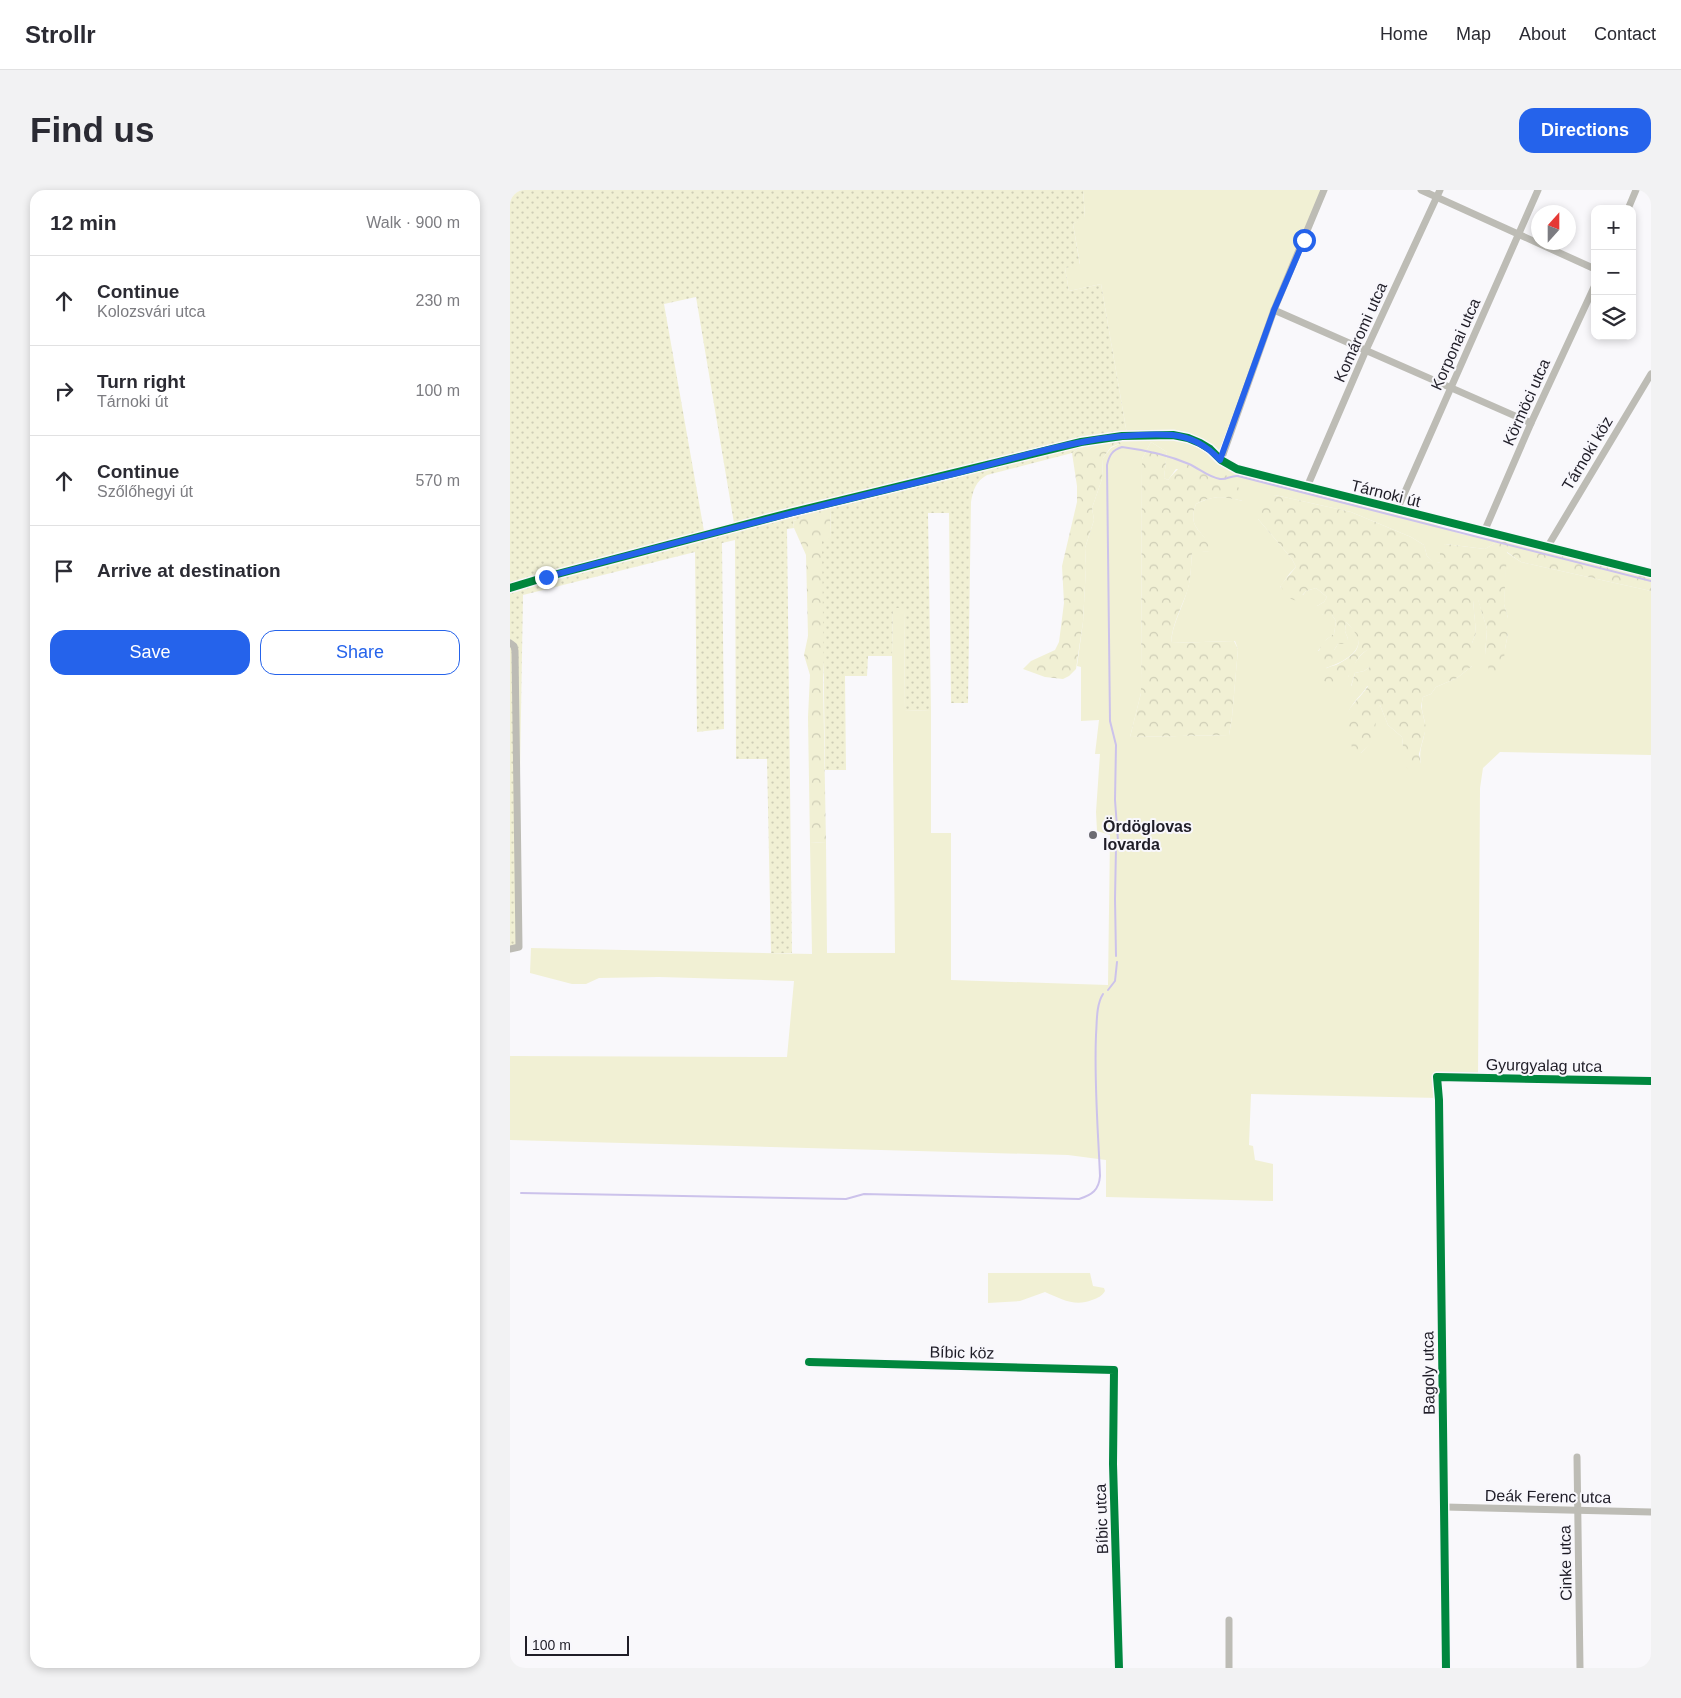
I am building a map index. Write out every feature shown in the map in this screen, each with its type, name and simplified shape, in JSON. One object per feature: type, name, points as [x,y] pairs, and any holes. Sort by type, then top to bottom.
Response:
[{"type":"street","points":[[1220,460],[1274,310],[1324,190]]},
{"type":"street","points":[[1421,190],[1591,267]]},
{"type":"street","name":"Komáromi utca","points":[[1307,487],[1366,350],[1440,190]]},
{"type":"street","name":"Korponai utca","points":[[1397,510],[1538,190]]},
{"type":"street","points":[[1630,205],[1636,190]]},
{"type":"street","name":"Körmöci utca","points":[[1484,532],[1531,423],[1591,294]]},
{"type":"street","points":[[1274,310],[1531,423]]},
{"type":"street","name":"Tárnoki köz","points":[[1548,546],[1651,374]]},
{"type":"street","name":"Tárnoki út","points":[[510,588],[793,512],[1067,444],[1122,436],[1173,435],[1188,438],[1210,449],[1220,460],[1237,469],[1651,573]]},
{"type":"street","points":[[510,643],[514,646],[519,947],[510,949]]},
{"type":"street","name":"Gyurgyalag utca","points":[[1437,1077],[1651,1080]]},
{"type":"street","name":"Bagoly utca","points":[[1437,1077],[1446,1668]]},
{"type":"street","name":"Bíbic köz","points":[[809,1362],[1114,1370]]},
{"type":"street","name":"Bíbic utca","points":[[1114,1370],[1113,1464],[1119,1668]]},
{"type":"street","name":"Cinke utca","points":[[1577,1457],[1580,1668]]},
{"type":"street","name":"Deák Ferenc utca","points":[[1445,1507],[1651,1512]]},
{"type":"street","points":[[1229,1620],[1229,1668]]},
{"type":"green space","points":[[510,190],[1083,190],[1085,218],[1073,224],[1080,265],[1065,268],[1069,291],[1101,284],[1128,440],[1109,439],[1087,444],[1072,453],[987,475],[976,486],[971,502],[968,703],[951,703],[949,513],[928,513],[931,710],[904,711],[905,608],[893,608],[892,656],[868,656],[867,676],[845,676],[846,770],[825,770],[822,541],[831,538],[830,506],[804,512],[804,518],[793,521],[794,528],[787,529],[792,953],[771,953],[767,759],[736,759],[735,540],[722,543],[724,729],[697,732],[695,552],[523,595],[517,951],[510,951]],"holes":[[[696,297],[734,523],[704,531],[664,304]]]},
{"type":"green space","points":[[1083,190],[1323,190],[1216,458],[1232,467],[1412,516],[1461,534],[1504,541],[1495,543],[1485,549],[1445,544],[1440,562],[1434,564],[1427,556],[1424,545],[1411,537],[1351,512],[1275,495],[1258,519],[1292,559],[1296,567],[1280,587],[1303,595],[1306,591],[1316,588],[1327,597],[1324,602],[1317,606],[1323,615],[1332,615],[1336,621],[1334,634],[1327,639],[1318,651],[1334,650],[1338,644],[1348,639],[1345,631],[1346,622],[1355,631],[1358,644],[1353,653],[1348,658],[1326,668],[1348,677],[1357,660],[1371,647],[1370,667],[1355,673],[1351,686],[1368,685],[1349,711],[1346,724],[1347,730],[1361,753],[1371,742],[1376,711],[1380,705],[1388,725],[1402,737],[1403,746],[1421,764],[1420,758],[1425,729],[1422,711],[1423,697],[1431,694],[1436,687],[1457,678],[1472,666],[1472,643],[1476,633],[1473,600],[1478,599],[1487,629],[1485,655],[1505,649],[1508,633],[1508,618],[1504,604],[1506,552],[1521,562],[1651,591],[1651,755],[1500,752],[1483,768],[1480,788],[1478,1076],[1440,1078],[1439,1098],[1251,1094],[1249,1145],[1253,1146],[1255,1160],[1273,1164],[1273,1201],[1106,1197],[1106,1160],[1068,1155],[510,1140],[510,1056],[787,1057],[794,981],[659,977],[599,978],[586,984],[572,984],[530,973],[531,948],[812,954],[810,843],[826,842],[827,953],[895,953],[893,608],[905,608],[904,711],[931,710],[931,833],[951,833],[951,980],[1108,985],[1110,835],[1097,831],[1096,812],[1100,754],[1095,754],[1099,720],[1081,721],[1081,667],[1077,666],[1083,622],[1085,548],[1094,520],[1092,508],[1102,479],[1103,458],[1111,448],[1128,440],[1101,284],[1069,291],[1065,268],[1080,264],[1073,224],[1085,217]],"holes":[[[1151,442],[1167,452],[1164,478],[1168,480],[1176,469],[1203,472],[1243,501],[1219,497],[1196,504],[1193,520],[1205,538],[1210,551],[1192,552],[1189,584],[1173,629],[1171,643],[1235,641],[1238,649],[1229,735],[1130,737],[1141,693],[1142,459]]]},
{"type":"green space","points":[[1109,439],[1128,440],[1128,445],[1119,444],[1111,447],[1103,458],[1102,479],[1092,508],[1094,520],[1085,548],[1083,622],[1076,669],[1063,679],[1045,677],[1023,669],[1031,661],[1055,650],[1059,642],[1064,603],[1062,566],[1077,502],[1077,486],[1072,453],[1087,444]]},
{"type":"green space","points":[[1151,442],[1167,452],[1164,478],[1168,480],[1179,468],[1187,465],[1197,467],[1203,471],[1209,468],[1223,472],[1244,493],[1243,501],[1219,498],[1208,499],[1196,504],[1193,520],[1209,544],[1211,551],[1192,553],[1188,589],[1175,622],[1171,643],[1234,641],[1238,649],[1229,735],[1130,737],[1141,693],[1142,459]]},
{"type":"green space","points":[[1275,495],[1351,512],[1411,537],[1424,545],[1427,556],[1434,563],[1440,562],[1440,547],[1445,544],[1485,549],[1495,543],[1504,541],[1549,550],[1651,577],[1651,591],[1521,562],[1507,552],[1504,604],[1508,618],[1508,633],[1503,668],[1496,673],[1489,670],[1485,655],[1487,629],[1478,600],[1473,600],[1476,633],[1472,643],[1472,666],[1457,678],[1436,687],[1431,694],[1423,697],[1421,706],[1426,728],[1419,754],[1420,769],[1414,771],[1407,768],[1402,737],[1388,725],[1380,705],[1374,737],[1371,742],[1361,753],[1352,750],[1345,727],[1346,718],[1350,708],[1368,686],[1351,687],[1355,673],[1370,667],[1366,661],[1371,648],[1362,654],[1348,677],[1338,685],[1327,683],[1320,678],[1327,668],[1338,664],[1352,655],[1358,645],[1358,640],[1346,622],[1345,631],[1348,639],[1345,644],[1338,644],[1334,650],[1332,660],[1326,663],[1321,662],[1319,650],[1327,639],[1334,634],[1336,621],[1332,615],[1323,615],[1317,610],[1317,606],[1324,602],[1327,597],[1316,588],[1306,591],[1297,601],[1291,599],[1280,586],[1296,567],[1292,559],[1258,519],[1258,511],[1262,504]]},
{"type":"green space","points":[[830,506],[831,538],[823,678],[826,842],[810,843],[808,717],[810,675],[804,655],[808,636],[806,555],[794,528],[793,521],[804,518],[804,512]]},
{"type":"green space","points":[[988,1273],[1090,1273],[1093,1286],[1104,1288],[1105,1291],[1101,1296],[1080,1303],[1068,1301],[1045,1292],[1020,1301],[988,1303]]},
{"type":"waterway","points":[[1116,956],[1115,899],[1116,847],[1118,841],[1115,800],[1116,745],[1110,721],[1107,465],[1113,452],[1122,447],[1156,453],[1189,464],[1216,478],[1222,479],[1238,476],[1651,581]]},
{"type":"waterway","points":[[1108,990],[1115,981],[1117,962]]},
{"type":"waterway","points":[[521,1193],[846,1199],[864,1194],[1079,1199],[1091,1194],[1098,1185],[1100,1176],[1096,1106],[1096,1053],[1097,1014],[1103,994]]},
{"type":"cycle path","points":[[510,588],[793,512],[1081,442],[1122,436],[1173,435],[1200,443],[1210,449],[1221,460],[1237,469],[1651,573]]},
{"type":"cycle path","points":[[1446,1668],[1439,1100],[1437,1077],[1651,1081]]},
{"type":"cycle path","points":[[809,1362],[1114,1370],[1113,1464],[1119,1668]]},
{"type":"place","name":"Ördöglovas lovarda","points":[[1093,835]]},
{"type":"route","points":[[546,577],[793,512],[1067,444],[1122,436],[1173,435],[1200,442],[1220,460],[1274,310],[1304,240]]}]
